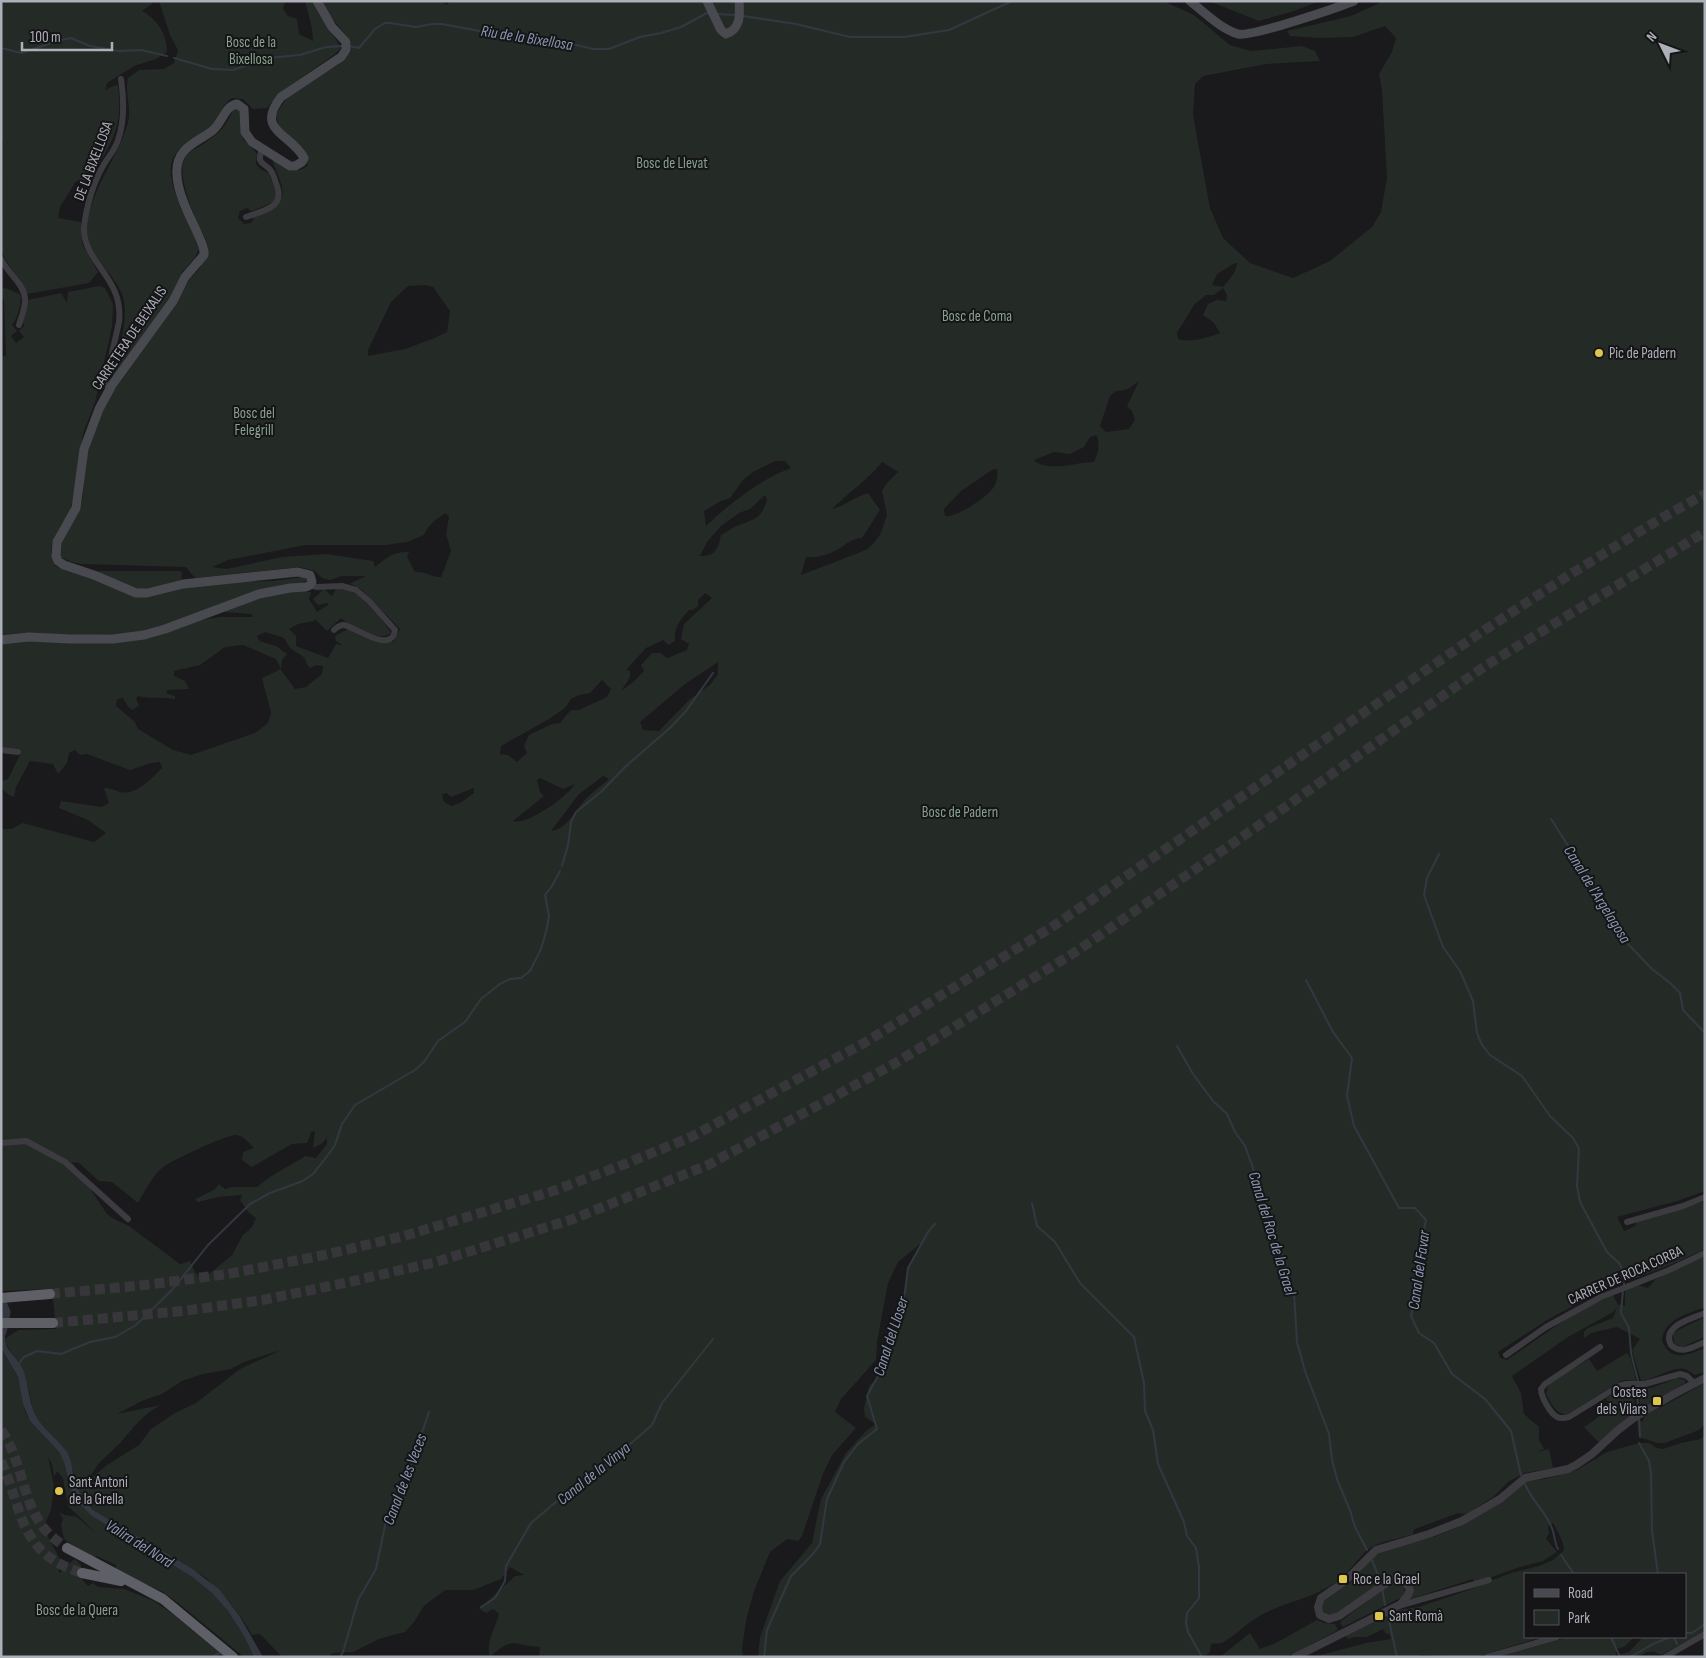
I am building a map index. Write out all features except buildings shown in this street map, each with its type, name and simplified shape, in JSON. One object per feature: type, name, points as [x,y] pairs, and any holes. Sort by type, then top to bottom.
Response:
[{"type":"highway","points":[[1,1298],[50,1294]]},
{"type":"highway","points":[[1,1323],[53,1323]]},
{"type":"highway","points":[[67,1548],[163,1598],[233,1657]]},
{"type":"highway","points":[[82,1573],[137,1585]]},
{"type":"main road","name":"CARRETERA DE BEIXALIS","points":[[310,585],[312,578],[310,575],[298,572],[184,584],[147,593],[136,593],[94,575],[64,565],[58,561],[55,550],[57,542],[76,508],[84,449],[99,409],[109,391],[173,301],[185,277],[204,255],[203,247],[186,209],[177,179],[177,165],[181,155],[189,146],[215,129],[230,107],[237,104],[244,110],[245,127],[248,137],[252,142],[290,166],[295,166],[302,162],[304,158],[302,153],[286,140],[275,127],[272,113],[274,106],[281,97],[341,57],[346,50],[346,42],[332,27],[317,1]]},
{"type":"main road","points":[[707,1],[721,30],[726,34],[731,32],[738,23],[740,15],[739,1]]},
{"type":"main road","points":[[1190,1],[1214,20],[1240,34],[1257,32],[1354,1]]},
{"type":"main road","points":[[1,640],[29,637],[113,639],[144,635],[259,594],[310,585]]},
{"type":"street","name":"DE LA BIXELLOSA","points":[[109,391],[106,380],[119,322],[118,298],[109,278],[89,251],[84,229],[89,204],[98,176],[114,149],[121,132],[124,108],[121,79]]},
{"type":"street","points":[[246,217],[272,207],[279,200],[280,196],[272,172],[261,164],[262,149]]},
{"type":"street","points":[[1,259],[21,288],[24,296],[24,305],[19,325]]},
{"type":"street","points":[[310,585],[316,587],[342,586],[356,590],[369,601],[395,630],[393,637],[383,640],[364,636],[344,625],[334,630]]},
{"type":"street","points":[[1,750],[18,752]]},
{"type":"street","points":[[1,1142],[26,1141],[65,1162],[128,1219]]},
{"type":"street","points":[[1627,1222],[1683,1206],[1705,1197]]},
{"type":"street","name":"CARRER DE ROCA CORBA","points":[[1506,1355],[1546,1327],[1601,1297],[1667,1271],[1705,1253]]},
{"type":"street","points":[[1705,1313],[1676,1326],[1669,1333],[1668,1338],[1670,1346],[1679,1351],[1684,1351],[1705,1342]]},
{"type":"street","points":[[1600,1347],[1544,1384],[1541,1389],[1542,1395],[1553,1414],[1563,1419],[1569,1417],[1619,1386],[1626,1384],[1645,1384],[1680,1374],[1687,1376],[1694,1383]]},
{"type":"street","points":[[1295,1657],[1400,1604],[1408,1595],[1410,1590],[1408,1586],[1401,1580],[1392,1579],[1333,1619],[1324,1618],[1319,1612],[1318,1607],[1322,1598],[1344,1582],[1376,1550],[1429,1534],[1462,1521],[1500,1499],[1524,1478],[1576,1465],[1592,1454],[1626,1423],[1705,1378]]},
{"type":"street","points":[[1394,1607],[1489,1580]]},
{"type":"street","points":[[1665,1657],[1705,1634]]},
{"type":"street","points":[[1487,1657],[1553,1638]]},
{"type":"green space","points":[[1,1],[152,1],[152,4],[142,11],[157,23],[167,45],[167,52],[156,59],[134,66],[107,83],[105,90],[115,85],[118,86],[119,117],[112,139],[88,185],[76,181],[60,207],[58,218],[81,222],[82,244],[98,272],[89,283],[27,294],[2,252]]},
{"type":"green space","name":"Bosc de la Bixellosa","points":[[159,1],[285,1],[283,9],[288,16],[297,19],[299,34],[313,41],[312,28],[305,1],[313,1],[341,48],[278,94],[267,108],[253,109],[243,99],[232,98],[209,128],[188,141],[176,153],[171,165],[173,184],[180,207],[199,249],[194,259],[182,272],[170,299],[114,375],[111,376],[124,325],[124,304],[118,286],[90,246],[87,228],[89,214],[98,188],[122,139],[129,119],[128,78],[139,70],[164,69],[174,63],[178,50],[170,35]]},
{"type":"green space","points":[[322,1],[440,1],[447,5],[450,1],[1163,1],[1194,15],[1230,45],[1251,51],[1302,46],[1315,51],[1320,61],[1266,64],[1203,76],[1195,84],[1193,115],[1210,208],[1223,238],[1250,263],[1293,278],[1330,261],[1372,227],[1381,212],[1387,178],[1382,90],[1379,74],[1392,52],[1396,38],[1385,26],[1353,37],[1318,38],[1290,36],[1287,31],[1351,16],[1384,1],[1705,1],[1705,1191],[1677,1201],[1617,1217],[1624,1231],[1635,1226],[1637,1222],[1705,1201],[1705,1249],[1597,1293],[1547,1320],[1498,1352],[1500,1358],[1507,1360],[1573,1314],[1613,1295],[1618,1305],[1625,1306],[1625,1290],[1638,1285],[1648,1288],[1656,1279],[1705,1256],[1705,1307],[1672,1322],[1667,1327],[1662,1340],[1670,1352],[1680,1355],[1686,1355],[1705,1348],[1705,1372],[1695,1375],[1687,1370],[1680,1369],[1641,1381],[1632,1350],[1640,1339],[1617,1327],[1591,1333],[1584,1338],[1584,1332],[1588,1328],[1613,1318],[1617,1307],[1613,1312],[1568,1337],[1512,1376],[1521,1393],[1524,1414],[1539,1427],[1539,1440],[1544,1449],[1536,1452],[1549,1449],[1553,1468],[1524,1473],[1508,1482],[1493,1497],[1466,1514],[1458,1513],[1415,1529],[1413,1534],[1371,1548],[1366,1551],[1343,1577],[1333,1584],[1316,1593],[1263,1614],[1222,1643],[1211,1644],[1210,1652],[1204,1657],[758,1657],[760,1637],[780,1581],[812,1543],[821,1499],[846,1453],[866,1431],[876,1424],[865,1417],[864,1408],[869,1386],[886,1369],[891,1342],[899,1319],[907,1308],[905,1287],[908,1268],[924,1241],[898,1262],[888,1283],[877,1342],[876,1360],[841,1399],[835,1412],[856,1428],[832,1455],[823,1474],[802,1536],[798,1541],[787,1539],[770,1552],[754,1591],[746,1621],[742,1648],[743,1657],[539,1657],[540,1647],[514,1643],[504,1646],[490,1657],[490,1641],[499,1614],[493,1609],[486,1613],[479,1609],[515,1576],[524,1575],[510,1567],[501,1579],[473,1590],[445,1590],[424,1606],[405,1632],[379,1639],[353,1652],[332,1653],[329,1657],[282,1657],[260,1634],[252,1635],[231,1604],[205,1577],[93,1510],[82,1498],[68,1455],[38,1420],[33,1410],[26,1380],[4,1339],[19,1330],[56,1329],[52,1289],[1,1291],[1,1145],[7,1145],[1,1139],[1,829],[11,829],[23,823],[94,842],[106,833],[88,820],[59,808],[61,801],[102,807],[109,803],[104,788],[126,793],[138,789],[162,768],[160,762],[130,770],[87,754],[80,755],[75,750],[69,753],[67,763],[58,774],[53,764],[30,761],[16,787],[14,797],[9,795],[1,788],[1,781],[8,779],[20,755],[20,750],[1,747],[1,644],[38,641],[122,640],[200,620],[220,617],[253,617],[251,614],[224,612],[224,610],[267,595],[290,591],[311,592],[309,599],[317,612],[328,605],[328,603],[318,605],[313,599],[324,589],[332,596],[337,587],[359,596],[381,619],[391,633],[386,636],[380,636],[365,633],[341,618],[327,631],[315,619],[314,621],[298,624],[289,629],[296,636],[296,646],[328,658],[336,644],[342,645],[336,641],[335,636],[348,629],[370,639],[393,642],[400,629],[362,590],[351,584],[366,576],[342,576],[330,580],[322,578],[315,571],[299,567],[195,578],[186,567],[82,564],[60,557],[59,547],[79,511],[83,496],[85,462],[105,403],[171,311],[207,255],[208,247],[205,237],[200,230],[183,180],[183,162],[190,152],[220,131],[234,109],[236,109],[240,112],[243,139],[256,152],[256,164],[269,174],[277,195],[273,202],[252,211],[247,208],[240,211],[238,218],[244,224],[251,223],[255,216],[268,211],[276,205],[281,199],[282,186],[271,157],[292,171],[303,169],[308,165],[302,151],[279,126],[276,115],[289,96],[338,65],[351,52],[351,41],[326,11]],"holes":[[[1237,263],[1234,273],[1223,287],[1212,285],[1217,274]],[[426,285],[433,287],[450,311],[447,332],[405,349],[368,356],[368,350],[391,302],[408,286]],[[1223,288],[1227,295],[1226,301],[1217,300],[1208,304],[1203,315],[1214,323],[1220,333],[1194,340],[1178,339],[1177,333],[1194,305],[1206,295],[1214,295]],[[1139,381],[1127,406],[1132,411],[1135,420],[1129,429],[1106,432],[1100,426],[1110,396],[1116,391],[1131,387]],[[1096,435],[1098,438],[1097,455],[1094,462],[1047,466],[1034,460],[1054,452],[1070,454],[1084,447],[1090,437]],[[775,461],[785,461],[791,468],[768,479],[746,493],[706,526],[704,511],[730,498],[743,480],[753,472]],[[882,462],[898,472],[882,491],[887,515],[880,535],[866,550],[801,575],[806,557],[826,555],[851,541],[862,538],[880,510],[868,493],[832,509],[864,481]],[[997,469],[994,486],[978,502],[956,514],[945,516],[944,509],[961,491],[992,470]],[[765,495],[767,500],[760,515],[721,535],[715,551],[710,555],[700,556],[707,542],[721,526],[739,513],[750,509]],[[446,513],[449,517],[446,534],[451,551],[441,577],[415,572],[407,557],[409,552],[394,554],[375,567],[373,561],[326,554],[282,557],[227,569],[212,567],[228,560],[305,545],[386,545],[407,542],[424,535],[436,520]],[[705,593],[712,598],[684,624],[681,639],[689,644],[687,650],[667,658],[661,653],[652,653],[641,665],[644,671],[621,691],[630,677],[630,671],[626,670],[646,648],[663,640],[669,645],[675,641],[678,624],[689,610],[693,610],[698,606],[698,600]],[[265,632],[284,638],[290,648],[305,658],[310,668],[316,665],[323,666],[322,674],[306,687],[295,689],[281,670],[282,660],[287,654],[276,646],[259,641],[257,636]],[[243,645],[276,659],[281,669],[262,678],[271,713],[268,723],[255,733],[191,755],[173,750],[138,729],[135,722],[116,706],[117,699],[123,698],[128,707],[133,710],[139,705],[136,699],[138,696],[175,699],[175,696],[166,693],[168,690],[189,689],[185,681],[174,676],[174,671],[200,665],[225,647]],[[718,662],[718,674],[710,685],[689,700],[659,731],[643,730],[640,722],[685,684]],[[602,680],[611,689],[607,697],[579,710],[571,710],[560,723],[552,724],[529,735],[524,746],[527,753],[517,762],[508,755],[500,754],[501,746],[565,708],[571,699],[590,693]],[[603,776],[609,779],[587,798],[566,824],[551,831],[579,794]],[[540,778],[563,789],[575,784],[564,796],[537,815],[528,819],[513,821],[544,796],[540,792],[537,780]],[[474,788],[474,793],[460,803],[451,806],[444,802],[442,794],[447,793],[451,797]],[[315,1131],[313,1148],[327,1138],[327,1144],[316,1158],[305,1156],[268,1178],[257,1187],[232,1187],[225,1189],[219,1184],[214,1190],[195,1199],[198,1202],[218,1197],[242,1195],[240,1200],[249,1213],[256,1218],[252,1227],[243,1235],[232,1255],[202,1280],[195,1272],[190,1261],[180,1264],[129,1226],[107,1214],[72,1162],[79,1163],[99,1181],[112,1182],[138,1203],[152,1179],[163,1167],[176,1159],[230,1136],[240,1136],[254,1148],[243,1152],[242,1160],[252,1167],[292,1144],[307,1143],[311,1132]],[[281,1350],[240,1369],[196,1403],[175,1413],[151,1429],[139,1445],[107,1465],[89,1480],[99,1463],[139,1421],[161,1405],[117,1414],[144,1400],[162,1394],[182,1381],[203,1374],[231,1369],[244,1362]]]},
{"type":"green space","points":[[1209,1],[1320,1],[1259,21]]},
{"type":"green space","points":[[99,286],[105,288],[113,304],[112,327],[95,402],[83,434],[70,512],[52,543],[51,552],[55,566],[93,578],[130,594],[227,582],[273,581],[303,577],[307,580],[303,583],[285,584],[269,588],[152,629],[131,634],[1,637],[1,358],[6,355],[4,300],[1,298],[1,289],[5,288],[20,294],[19,310],[12,325],[17,331],[11,336],[16,343],[24,337],[19,331],[24,326],[23,322],[28,300],[61,293],[67,303],[68,292]]},
{"type":"green space","points":[[99,571],[182,572],[181,580],[144,589],[133,589],[99,573]]},
{"type":"green space","points":[[1705,1317],[1705,1337],[1682,1347],[1674,1343],[1673,1333]]},
{"type":"green space","name":"Bosc de la Quera","points":[[1,1348],[18,1378],[25,1411],[30,1421],[59,1452],[64,1462],[68,1482],[79,1503],[191,1576],[212,1593],[228,1611],[244,1636],[254,1657],[244,1657],[163,1592],[115,1570],[116,1565],[97,1556],[92,1558],[64,1539],[61,1525],[63,1519],[59,1512],[77,1517],[98,1535],[68,1506],[63,1478],[57,1471],[54,1477],[52,1464],[48,1457],[54,1486],[51,1510],[45,1524],[49,1539],[60,1559],[59,1573],[75,1559],[81,1565],[82,1579],[88,1586],[93,1583],[98,1587],[124,1589],[154,1601],[225,1657],[1,1657]]},
{"type":"green space","points":[[1627,1353],[1631,1359],[1636,1381],[1624,1380],[1619,1382],[1568,1414],[1560,1413],[1552,1405],[1546,1394],[1548,1386],[1553,1381],[1589,1359],[1597,1371]]},
{"type":"green space","points":[[1678,1378],[1685,1380],[1685,1383],[1640,1409],[1639,1389],[1651,1388]]},
{"type":"green space","points":[[1705,1383],[1705,1424],[1699,1430],[1665,1443],[1657,1443],[1639,1437],[1637,1419],[1642,1422],[1645,1416]]},
{"type":"green space","points":[[1625,1388],[1635,1388],[1636,1412],[1599,1443],[1584,1427],[1611,1408],[1606,1398]]},
{"type":"green space","points":[[1705,1434],[1705,1632],[1661,1655],[1651,1652],[1637,1657],[1619,1657],[1619,1655],[1629,1652],[1642,1638],[1686,1638],[1686,1573],[1524,1573],[1524,1638],[1539,1638],[1476,1657],[1420,1655],[1420,1657],[1313,1657],[1366,1643],[1391,1639],[1389,1633],[1386,1634],[1383,1629],[1367,1637],[1348,1639],[1345,1635],[1392,1611],[1419,1607],[1508,1574],[1539,1566],[1553,1560],[1564,1550],[1553,1523],[1548,1526],[1549,1534],[1546,1538],[1557,1552],[1543,1561],[1475,1583],[1473,1579],[1410,1599],[1409,1582],[1405,1578],[1391,1576],[1339,1612],[1331,1615],[1324,1612],[1322,1607],[1324,1601],[1350,1583],[1375,1555],[1382,1551],[1434,1537],[1454,1529],[1499,1504],[1520,1485],[1528,1481],[1545,1479],[1577,1470],[1607,1452],[1639,1443],[1649,1443],[1663,1449],[1701,1439]]},
{"type":"green space","points":[[1394,1583],[1403,1585],[1404,1596],[1343,1627],[1340,1622],[1384,1588]]},
{"type":"green space","points":[[1317,1620],[1335,1624],[1338,1630],[1287,1657],[1220,1657],[1250,1633],[1260,1649],[1276,1643]]},
{"type":"green space","points":[[1565,1638],[1633,1638],[1624,1647],[1616,1649],[1616,1657],[1497,1657]]},
{"type":"water","points":[[1,1330],[6,1330],[7,1347],[23,1370],[35,1415],[67,1452],[76,1484],[86,1502],[93,1510],[191,1568],[219,1589],[239,1615],[263,1657],[254,1657],[244,1636],[228,1611],[212,1593],[191,1576],[92,1516],[79,1503],[70,1488],[64,1462],[59,1452],[30,1421],[23,1404],[18,1377],[1,1348]]},
{"type":"waterway","name":"Riu de la Bixellosa","points":[[743,16],[796,24],[850,37],[904,37],[949,30],[1012,1]]},
{"type":"waterway","name":"Riu de la Bixellosa","points":[[348,46],[359,48],[375,29],[385,23],[390,23],[416,27],[442,24],[501,35],[543,37],[593,49],[609,49],[640,37],[681,27],[707,13],[710,14]]},
{"type":"waterway","points":[[717,14],[736,15]]},
{"type":"waterway","name":"Riu de la Bixellosa","points":[[1,48],[21,53],[71,38],[90,46],[119,51],[141,50],[167,56]]},
{"type":"waterway","name":"Riu de la Bixellosa","points":[[174,58],[212,69],[233,70],[268,58],[300,55],[326,47],[343,46]]},
{"type":"waterway","points":[[562,866],[568,845],[571,822],[576,812],[602,791],[625,767],[671,727],[686,711],[713,673]]},
{"type":"waterway","name":"Canal de l'Argelagosa","points":[[1551,819],[1627,943],[1652,969],[1680,993],[1683,1010],[1705,1033]]},
{"type":"waterway","points":[[1439,854],[1427,878],[1424,895],[1443,947],[1460,971],[1473,1001],[1477,1033],[1482,1045],[1490,1055],[1522,1076],[1550,1116],[1573,1138],[1579,1149],[1577,1186],[1580,1202],[1607,1252],[1620,1264],[1624,1285]]},
{"type":"waterway","points":[[18,1365],[24,1357],[37,1351],[61,1354],[90,1342],[115,1337],[136,1325],[172,1290],[208,1245],[250,1204],[270,1193],[303,1181],[313,1174],[335,1145],[342,1124],[355,1105],[415,1070],[424,1062],[438,1041],[465,1022],[481,999],[500,984],[510,979],[521,978],[530,971],[541,949],[547,928],[549,916],[545,895],[560,871]]},
{"type":"waterway","name":"Canal del Favar","points":[[1306,980],[1333,1032],[1352,1058],[1347,1096],[1354,1126],[1399,1208],[1415,1208],[1426,1220],[1417,1261],[1418,1286],[1411,1316],[1419,1333],[1434,1343],[1452,1374],[1485,1399],[1511,1431],[1521,1475]]},
{"type":"waterway","name":"Canal del Roc de la Grael","points":[[1177,1046],[1193,1074],[1213,1101],[1227,1114],[1235,1132],[1245,1146],[1253,1168],[1272,1239],[1282,1255],[1285,1281],[1294,1293],[1297,1342],[1305,1371],[1329,1434],[1332,1460],[1338,1482],[1355,1527],[1367,1550]]},
{"type":"waterway","points":[[1032,1203],[1037,1226],[1055,1242],[1080,1283],[1134,1337],[1144,1383],[1145,1411],[1153,1430],[1158,1464],[1184,1522],[1187,1536],[1196,1548],[1199,1567],[1199,1598],[1187,1613],[1186,1623],[1188,1632],[1202,1657]]},
{"type":"waterway","name":"Canal del Lloser","points":[[764,1657],[767,1630],[791,1576],[813,1554],[820,1544],[827,1499],[844,1462],[858,1444],[877,1429],[867,1396],[883,1367],[886,1346],[898,1308],[904,1299],[908,1268],[928,1232],[935,1224]]},
{"type":"waterway","points":[[1623,1290],[1621,1313],[1629,1328],[1631,1353],[1638,1381]]},
{"type":"waterway","name":"Valira del Nord","points":[[1,1303],[5,1312],[1,1332]]},
{"type":"waterway","name":"Canal de la Vinya","points":[[481,1607],[495,1598],[505,1581],[506,1566],[531,1523],[569,1491],[605,1466],[652,1425],[662,1403],[713,1339]]},
{"type":"waterway","points":[[1637,1389],[1638,1409]]},
{"type":"waterway","name":"Canal de les Veces","points":[[340,1657],[358,1600],[376,1569],[387,1516],[412,1462],[429,1412]]},
{"type":"waterway","points":[[1639,1417],[1640,1437]]},
{"type":"waterway","points":[[1639,1443],[1649,1461],[1651,1473],[1652,1531],[1658,1573]]},
{"type":"waterway","name":"Canal del Favar","points":[[1525,1484],[1548,1521],[1558,1549]]},
{"type":"waterway","name":"Canal del Favar","points":[[1561,1555],[1573,1573]]},
{"type":"waterway","name":"Canal del Roc de la Grael","points":[[1372,1560],[1381,1583]]},
{"type":"waterway","name":"Canal del Roc de la Grael","points":[[1382,1588],[1385,1605]]},
{"type":"waterway","name":"Canal del Roc de la Grael","points":[[1388,1616],[1397,1657]]},
{"type":"waterway","points":[[1686,1633],[1692,1633],[1705,1624]]},
{"type":"waterway","name":"Canal del Favar","points":[[1611,1638],[1620,1657]]},
{"type":"waterway","points":[[1630,1657],[1668,1638]]},
{"type":"waterway","points":[[1674,1638],[1677,1644]]},
{"type":"waterway","points":[[212,1657],[219,1653]]},
{"type":"tunnel","points":[[50,1294],[145,1285],[228,1274],[324,1255],[404,1236],[553,1191],[691,1137],[864,1043],[1055,925],[1477,635],[1566,577],[1660,519],[1705,494]]},
{"type":"tunnel","points":[[53,1323],[183,1311],[263,1300],[436,1262],[573,1219],[708,1165],[894,1064],[1077,951],[1485,666],[1705,532]]},
{"type":"tunnel","points":[[1,1430],[8,1441],[36,1516],[48,1533],[67,1548]]},
{"type":"tunnel","points":[[1,1461],[26,1529],[34,1542],[61,1565],[82,1573]]},
{"type":"place","name":"Pic de Padern","points":[[1599,353]]},
{"type":"place","name":"Costes dels Vilars","points":[[1657,1401]]},
{"type":"place","name":"Sant Antoni de la Grella","points":[[59,1491]]},
{"type":"place","name":"Roc e la Grael","points":[[1343,1579]]},
{"type":"place","name":"Sant Romà","points":[[1379,1616]]},
{"type":"park label","name":"Bosc de Llevat","points":[[672,163]]},
{"type":"park label","name":"Bosc de Coma","points":[[977,316]]},
{"type":"park label","name":"Bosc del Felegrill","points":[[254,422]]},
{"type":"park label","name":"Bosc de Padern","points":[[960,812]]}]
